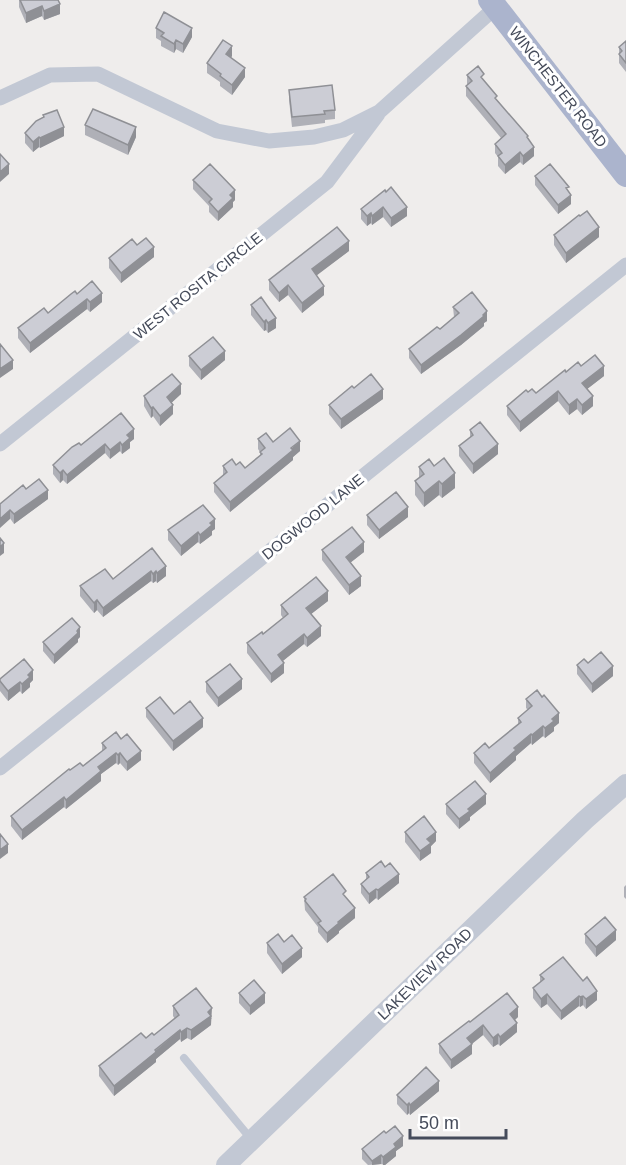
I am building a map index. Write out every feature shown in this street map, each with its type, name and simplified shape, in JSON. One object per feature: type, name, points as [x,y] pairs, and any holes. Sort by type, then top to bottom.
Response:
[{"type":"main road","name":"WINCHESTER ROAD","points":[[493,4],[626,175]]},
{"type":"street","points":[[0,98],[50,75],[98,74],[217,131],[269,141],[314,137],[343,130],[379,112],[493,4]]},
{"type":"street","name":"WEST ROSITA CIRCLE","points":[[0,444],[327,182],[379,112]]},
{"type":"street","name":"DOGWOOD LANE","points":[[0,768],[626,265]]},
{"type":"street","name":"LAKEVIEW ROAD","points":[[226,1165],[578,827],[626,784]]},
{"type":"lane","points":[[184,1058],[252,1140]]},
{"type":"building","points":[[20,0],[58,0],[60,4],[44,11],[42,6],[26,13]]},
{"type":"building","points":[[164,12],[192,28],[183,44],[176,40],[174,44],[161,36],[164,33],[156,28]]},
{"type":"building","points":[[223,40],[232,46],[226,54],[245,68],[232,85],[207,63]]},
{"type":"building","points":[[626,41],[626,63],[619,54],[622,51],[619,47]]},
{"type":"building","points":[[478,66],[484,74],[481,77],[497,96],[495,98],[528,136],[534,147],[523,156],[520,152],[505,165],[498,156],[502,153],[495,144],[506,134],[466,86],[472,81],[467,75]]},
{"type":"building","points":[[332,85],[335,110],[324,111],[325,114],[292,117],[289,90]]},
{"type":"building","points":[[93,109],[136,127],[128,145],[85,125]]},
{"type":"building","points":[[57,110],[64,127],[39,137],[33,142],[25,133],[36,121],[44,117],[43,115]]},
{"type":"building","points":[[0,154],[9,164],[0,172]]},
{"type":"building","points":[[210,164],[235,190],[230,195],[233,198],[218,212],[209,202],[212,199],[193,180]]},
{"type":"building","points":[[550,164],[569,187],[566,188],[571,195],[558,205],[535,176]]},
{"type":"building","points":[[391,187],[407,207],[391,218],[383,207],[372,216],[371,213],[367,216],[361,209]]},
{"type":"building","points":[[587,211],[599,227],[566,253],[554,235]]},
{"type":"building","points":[[337,227],[349,241],[312,269],[324,286],[302,303],[288,285],[279,293],[269,280]]},
{"type":"building","points":[[146,238],[154,247],[121,273],[109,258],[132,239],[137,245]]},
{"type":"building","points":[[92,281],[102,293],[90,302],[87,299],[30,343],[18,328],[44,308],[48,313],[75,291],[77,294]]},
{"type":"building","points":[[472,292],[487,311],[484,316],[421,365],[409,349],[437,327],[440,329],[459,313],[453,307]]},
{"type":"building","points":[[261,297],[276,318],[268,323],[266,320],[264,322],[251,305]]},
{"type":"building","points":[[213,337],[225,351],[201,370],[189,356]]},
{"type":"building","points":[[0,344],[13,360],[0,369]]},
{"type":"building","points":[[595,355],[604,366],[582,383],[593,396],[582,405],[577,399],[569,405],[558,391],[520,422],[507,406],[526,390],[528,392],[532,389],[536,393],[565,370],[566,372],[578,362],[581,366]]},
{"type":"building","points":[[172,374],[181,384],[167,397],[173,405],[160,416],[153,407],[151,408],[144,396]]},
{"type":"building","points":[[371,374],[383,389],[341,419],[329,405]]},
{"type":"building","points":[[121,413],[134,429],[127,435],[130,438],[122,445],[120,442],[110,450],[105,444],[67,475],[63,470],[60,473],[53,465],[72,447],[79,443],[81,445]]},
{"type":"building","points":[[480,422],[498,444],[473,464],[459,446],[473,435],[470,430]]},
{"type":"building","points":[[290,428],[300,441],[291,448],[293,450],[230,502],[214,483],[227,472],[223,466],[232,459],[236,465],[240,462],[245,468],[262,454],[260,452],[265,448],[258,439],[266,433],[273,442]]},
{"type":"building","points":[[444,458],[455,473],[442,484],[439,481],[424,493],[415,481],[424,474],[419,467],[429,459],[434,466]]},
{"type":"building","points":[[39,479],[48,490],[14,514],[10,510],[0,519],[0,504],[23,485],[26,489]]},
{"type":"building","points":[[396,492],[408,507],[379,530],[367,515]]},
{"type":"building","points":[[203,505],[215,519],[210,523],[212,525],[200,535],[198,532],[181,546],[168,530]]},
{"type":"building","points":[[352,527],[364,542],[346,557],[361,576],[349,585],[322,550]]},
{"type":"building","points":[[152,548],[166,566],[157,573],[156,571],[153,574],[151,571],[103,608],[97,600],[94,603],[80,586],[105,569],[113,579]]},
{"type":"building","points":[[316,577],[328,591],[306,608],[321,626],[307,638],[304,634],[278,655],[284,663],[271,674],[247,643],[262,632],[263,634],[288,614],[281,605]]},
{"type":"building","points":[[72,618],[80,627],[78,633],[54,655],[43,642]]},
{"type":"building","points":[[601,652],[613,666],[592,684],[577,665],[584,659],[588,663]]},
{"type":"building","points":[[24,659],[33,670],[28,675],[30,677],[8,691],[0,679]]},
{"type":"building","points":[[230,664],[242,679],[218,698],[206,682]]},
{"type":"building","points":[[537,690],[559,713],[552,719],[554,721],[545,728],[543,726],[514,748],[516,750],[490,773],[474,753],[485,743],[489,748],[521,722],[518,718],[532,706],[526,699]]},
{"type":"building","points":[[160,697],[174,714],[190,701],[203,718],[173,741],[146,708]]},
{"type":"building","points":[[116,732],[121,739],[127,734],[141,751],[127,762],[120,753],[118,755],[116,753],[98,767],[101,771],[66,800],[64,797],[22,830],[11,816],[69,769],[80,763],[83,766],[106,748],[102,743]]},
{"type":"building","points":[[475,781],[486,794],[459,819],[446,804]]},
{"type":"building","points":[[424,816],[436,832],[427,839],[431,843],[420,851],[405,832]]},
{"type":"building","points":[[0,834],[8,844],[0,850]]},
{"type":"building","points":[[381,861],[385,867],[390,863],[399,874],[369,894],[361,884],[369,877],[366,873]]},
{"type":"building","points":[[333,874],[346,891],[343,894],[355,908],[327,933],[318,923],[321,921],[304,897]]},
{"type":"building","points":[[605,917],[616,930],[596,947],[585,934]]},
{"type":"building","points":[[278,934],[284,942],[292,935],[302,948],[282,964],[267,943]]},
{"type":"building","points":[[563,957],[583,981],[587,977],[597,991],[586,999],[579,996],[561,1011],[547,994],[541,999],[533,988],[544,979],[540,975]]},
{"type":"building","points":[[254,980],[265,993],[250,1006],[239,993]]},
{"type":"building","points":[[196,988],[212,1008],[208,1012],[211,1016],[191,1030],[187,1028],[181,1032],[180,1030],[114,1086],[99,1066],[141,1033],[146,1038],[152,1033],[154,1035],[179,1015],[173,1006]]},
{"type":"building","points":[[507,993],[518,1007],[510,1014],[517,1023],[500,1037],[498,1034],[493,1038],[483,1025],[467,1038],[472,1044],[451,1060],[439,1044]]},
{"type":"building","points":[[426,1067],[439,1081],[407,1105],[397,1095]]},
{"type":"building","points":[[395,1126],[403,1136],[394,1144],[396,1147],[383,1157],[381,1155],[372,1161],[362,1149],[384,1131],[386,1133]]}]
